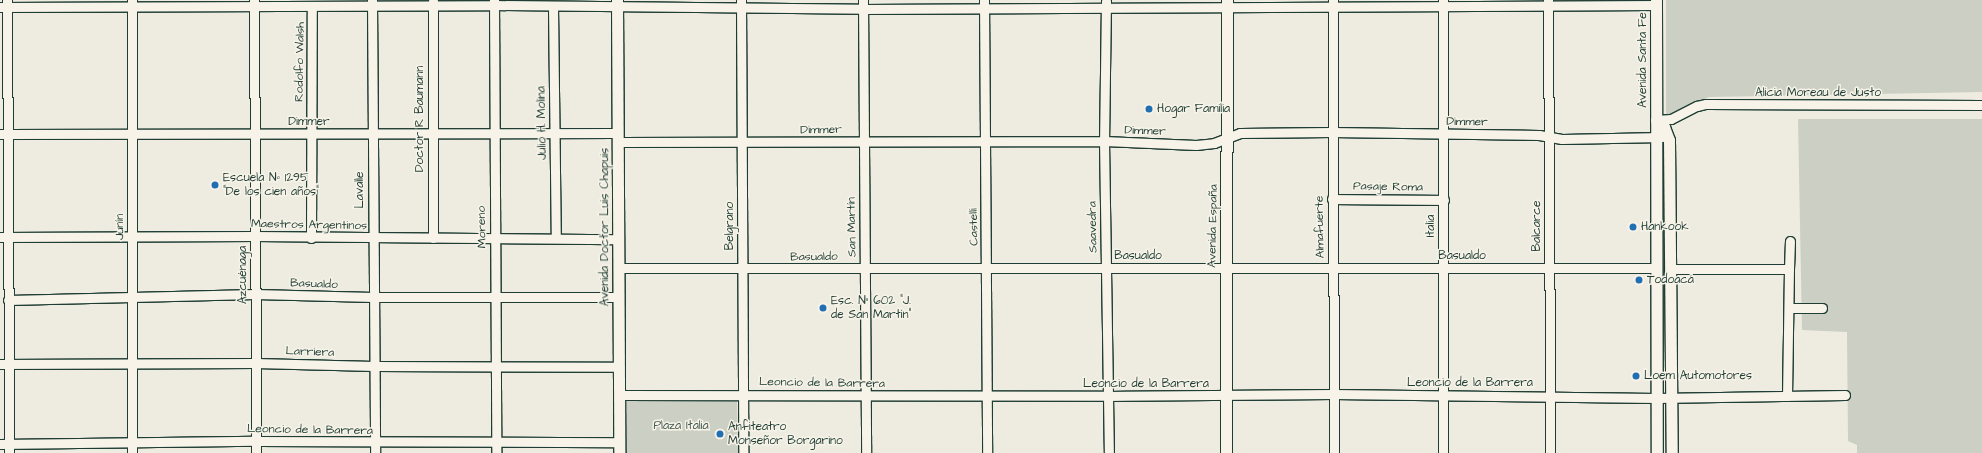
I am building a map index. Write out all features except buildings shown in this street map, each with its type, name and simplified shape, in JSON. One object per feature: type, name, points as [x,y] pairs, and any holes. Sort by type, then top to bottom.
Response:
[{"type":"main road","name":"Avenida Doctor Luis Chapuis","points":[[617,3],[619,447]]},
{"type":"main road","name":"Avenida España","points":[[1226,453],[1227,3]]},
{"type":"main road","name":"Avenida Santa Fe","points":[[1656,3],[1657,453]]},
{"type":"main road","name":"Avenida Santa Fe","points":[[1656,120],[1662,123],[1668,135]]},
{"type":"main road","points":[[1668,135],[1671,269],[1672,453]]},
{"type":"street","name":"Junín","points":[[132,3],[132,453]]},
{"type":"street","points":[[6,447],[4,364],[8,300],[3,237],[5,5],[254,3],[312,6],[372,3],[494,3],[553,7],[617,3],[1656,3]]},
{"type":"street","name":"Azcuénaga","points":[[254,3],[256,453]]},
{"type":"street","name":"Lavalle","points":[[372,3],[372,238],[375,453]]},
{"type":"street","name":"Doctor R Baumann","points":[[432,3],[433,238]]},
{"type":"street","name":"Moreno","points":[[494,3],[493,134],[496,453]]},
{"type":"street","name":"Castelli","points":[[984,3],[987,453]]},
{"type":"street","name":"Saavedra","points":[[1106,3],[1104,141],[1109,453]]},
{"type":"street","name":"Italia","points":[[1443,3],[1443,453]]},
{"type":"street","name":"Balcarce","points":[[1548,3],[1550,136],[1550,453]]},
{"type":"street","name":"Belgrano","points":[[741,4],[743,453]]},
{"type":"street","name":"San Martín","points":[[863,4],[866,453]]},
{"type":"street","name":"Almafuerte","points":[[1333,4],[1331,132],[1334,453]]},
{"type":"street","name":"Rodolfo Walsh","points":[[311,238],[312,6]]},
{"type":"street","name":"Julio H. Molina","points":[[553,7],[556,238]]},
{"type":"street","name":"Alicia Moreau de Justo","points":[[1656,120],[1671,119],[1706,104],[1982,105]]},
{"type":"street","name":"Dimmer","points":[[4,134],[554,134],[742,143],[1104,141],[1196,145],[1214,143],[1240,133],[1442,133],[1550,136],[1562,139],[1656,137],[1668,135]]},
{"type":"street","name":"Pasaje Roma","points":[[1332,199],[1444,200]]},
{"type":"street","name":"Maestros Argentinos","points":[[3,237],[132,238],[255,236],[311,238],[618,239]]},
{"type":"street","points":[[1787,396],[1790,241]]},
{"type":"street","name":"Basualdo","points":[[618,268],[1657,268]]},
{"type":"street","points":[[1671,269],[1789,269]]},
{"type":"street","name":"Basualdo","points":[[8,300],[255,294],[373,297],[618,297]]},
{"type":"street","points":[[1788,308],[1822,308]]},
{"type":"street","name":"Larriera","points":[[4,364],[255,363],[496,368],[619,367]]},
{"type":"street","name":"Leoncio de la Barrera","points":[[619,395],[742,394],[866,396],[1108,396],[1333,394],[1550,395],[1657,398],[1845,396]]},
{"type":"street","name":"Leoncio de la Barrera","points":[[6,447],[256,441],[375,443],[496,442],[619,447]]},
{"type":"green space","points":[[1666,0],[1982,0],[1982,92],[1709,97],[1673,114],[1666,114]]},
{"type":"green space","points":[[1798,119],[1982,119],[1982,453],[1857,453],[1857,445],[1848,441],[1847,332],[1802,330]]},
{"type":"green space","name":"Plaza Italia","points":[[624,399],[737,399],[738,453],[625,453]]},
{"type":"place","name":"Hogar Familia","points":[[1149,109]]},
{"type":"place","name":"Escuela Nº 1295 \"De los cien años\"","points":[[215,185]]},
{"type":"place","name":"Hankook","points":[[1633,227]]},
{"type":"place","name":"Todoacá","points":[[1639,280]]},
{"type":"place","name":"Esc. N° 602 \"J. de San Martín\"","points":[[823,308]]},
{"type":"place","name":"Loem Automotores","points":[[1636,376]]},
{"type":"place","name":"Anfiteatro Monseñor Borgarino","points":[[720,434]]}]
